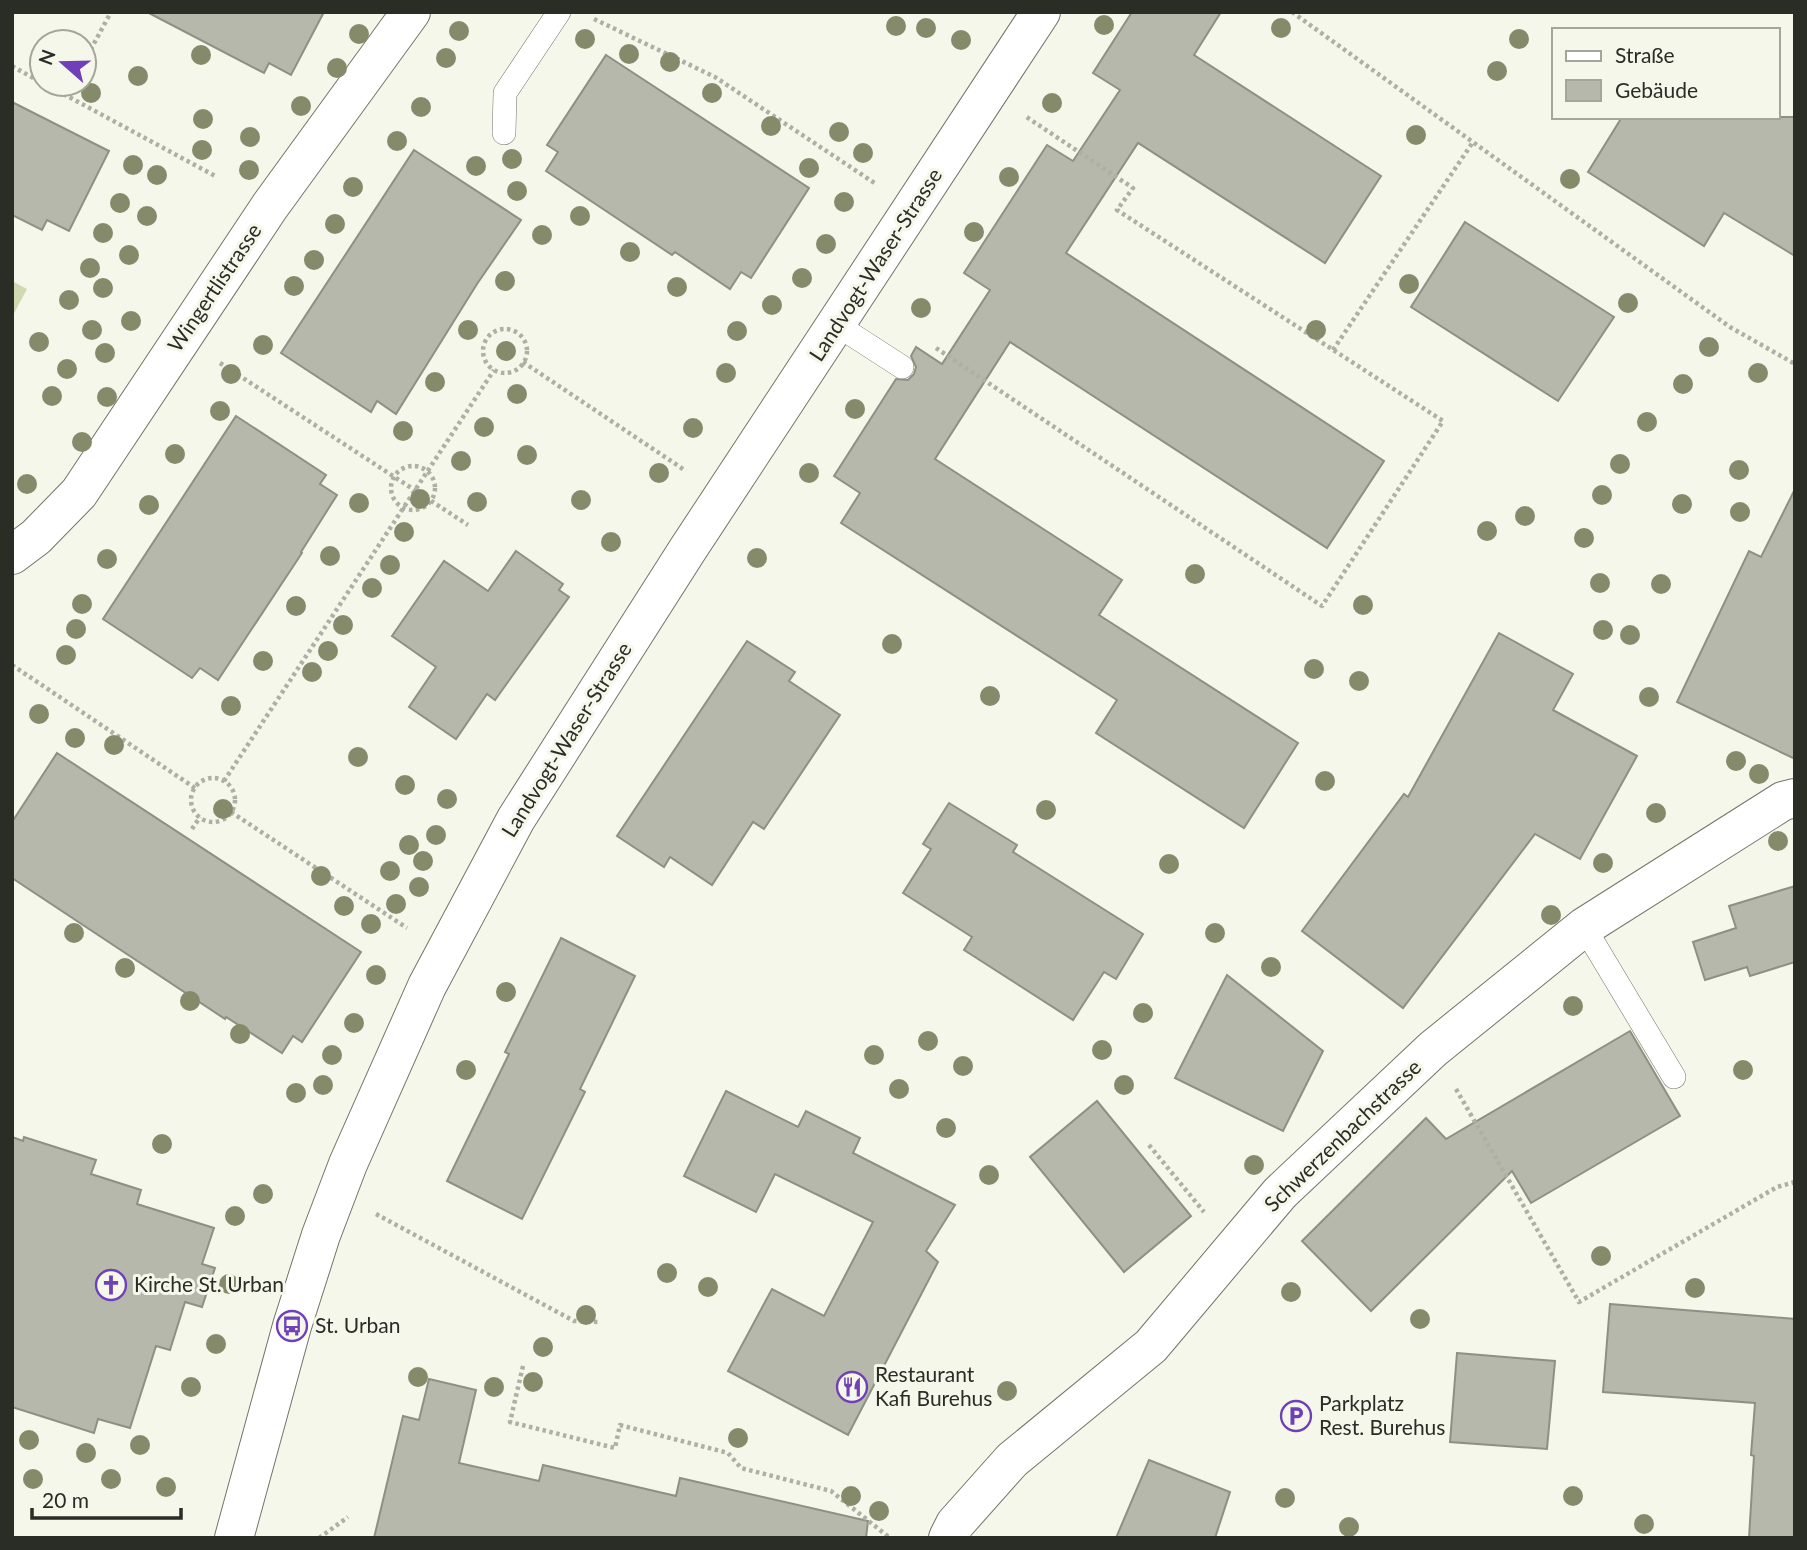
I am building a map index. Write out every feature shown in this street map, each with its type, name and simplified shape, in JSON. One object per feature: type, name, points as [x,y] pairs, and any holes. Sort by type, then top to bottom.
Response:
[{"type":"street","name":"Wingertlistrasse","points":[[12,555],[36,537],[79,493],[270,206],[411,12]]},
{"type":"street","name":"Landvogt-Waser-Strasse","points":[[234,1538],[292,1326],[321,1235],[348,1164],[427,986],[516,819],[695,538],[1041,12]]},
{"type":"street","name":"Schwerzenbachstrasse","points":[[948,1538],[955,1524],[1012,1460],[1151,1346],[1280,1192],[1433,1049],[1584,927],[1783,801],[1795,798]]},
{"type":"lane","points":[[504,133],[505,93],[559,12]]},
{"type":"lane","points":[[837,325],[902,367]]},
{"type":"lane","points":[[1584,927],[1674,1077]]},
{"type":"path","points":[[98,36],[111,12]]},
{"type":"path","points":[[1292,12],[1730,327],[1795,364]]},
{"type":"path","points":[[593,18],[715,77],[880,186]]},
{"type":"path","points":[[12,66],[28,75]]},
{"type":"path","points":[[70,98],[217,177]]},
{"type":"path","points":[[932,345],[1322,606],[1443,421],[1117,210],[1133,187],[1017,111]]},
{"type":"path","points":[[1333,350],[1473,142]]},
{"type":"path","points":[[507,329],[520,335],[526,349],[523,362],[511,372],[495,370],[487,364],[483,351],[487,338],[499,330],[507,329]]},
{"type":"path","points":[[219,362],[468,524]]},
{"type":"path","points":[[523,362],[692,475]]},
{"type":"path","points":[[224,781],[495,370]]},
{"type":"path","points":[[407,467],[427,472],[435,486],[431,500],[419,509],[404,508],[392,495],[395,476],[407,467]]},
{"type":"path","points":[[12,665],[195,788]]},
{"type":"path","points":[[207,779],[224,781],[233,790],[235,797],[231,812],[226,817],[213,821],[200,817],[192,806],[191,799],[195,788],[207,779]]},
{"type":"path","points":[[231,812],[411,930]]},
{"type":"path","points":[[192,830],[200,817]]},
{"type":"path","points":[[1433,1049],[1579,1302],[1777,1186],[1795,1182]]},
{"type":"path","points":[[1149,1145],[1234,1247]]},
{"type":"path","points":[[372,1212],[574,1321],[600,1322]]},
{"type":"path","points":[[523,1366],[510,1422],[615,1448],[620,1425],[728,1453],[741,1468],[831,1491],[890,1538]]},
{"type":"path","points":[[319,1538],[348,1517]]},
{"type":"green space","points":[[12,281],[27,289],[12,317]]},
{"type":"building","points":[[147,12],[324,12],[291,75],[269,63],[264,73]]},
{"type":"building","points":[[1132,12],[1221,12],[1194,55],[1381,176],[1325,263],[1138,143],[1066,253],[1384,461],[1327,548],[1010,342],[935,459],[1122,580],[1099,615],[1298,743],[1244,828],[1096,733],[1117,700],[841,523],[860,493],[834,476],[896,379],[908,380],[914,374],[916,367],[911,356],[916,347],[942,364],[990,290],[964,273],[1047,145],[1073,161],[1120,90],[1093,73]]},
{"type":"building","points":[[606,55],[809,188],[751,278],[741,272],[730,289],[675,252],[672,255],[546,171],[558,152],[547,145]]},
{"type":"building","points":[[12,102],[109,151],[69,231],[47,220],[42,230],[12,215]]},
{"type":"building","points":[[1795,117],[1795,256],[1724,213],[1704,246],[1588,172],[1621,119]]},
{"type":"building","points":[[414,150],[521,220],[477,284],[396,414],[377,401],[371,412],[281,353]]},
{"type":"building","points":[[1465,222],[1614,317],[1558,401],[1411,307]]},
{"type":"building","points":[[236,416],[326,475],[320,484],[337,495],[218,680],[200,668],[192,678],[103,619]]},
{"type":"building","points":[[1795,489],[1795,759],[1677,702],[1749,551],[1761,557]]},
{"type":"building","points":[[516,551],[563,584],[559,590],[569,597],[495,700],[487,694],[456,739],[409,707],[436,667],[392,636],[444,561],[488,591]]},
{"type":"building","points":[[1499,633],[1573,674],[1553,710],[1637,756],[1580,859],[1535,834],[1403,1008],[1302,931],[1404,794],[1408,797]]},
{"type":"building","points":[[747,641],[795,672],[789,681],[840,715],[764,829],[753,822],[712,885],[670,857],[664,867],[617,836]]},
{"type":"building","points":[[57,753],[361,952],[302,1042],[293,1036],[282,1053],[226,1017],[225,1019],[12,878],[12,822]]},
{"type":"building","points":[[949,803],[1017,845],[1013,852],[1143,934],[1116,979],[1104,972],[1073,1020],[964,950],[972,937],[903,893],[931,849],[923,844]]},
{"type":"building","points":[[1795,886],[1795,962],[1750,976],[1747,967],[1705,980],[1693,942],[1736,928],[1729,906]]},
{"type":"building","points":[[561,938],[635,976],[580,1089],[585,1092],[522,1219],[447,1181],[509,1054],[505,1052]]},
{"type":"building","points":[[1227,975],[1323,1051],[1283,1131],[1175,1078]]},
{"type":"building","points":[[1630,1031],[1680,1116],[1531,1203],[1512,1171],[1371,1311],[1302,1241],[1426,1118],[1446,1139]]},
{"type":"building","points":[[726,1091],[798,1127],[806,1111],[860,1138],[853,1153],[955,1205],[926,1251],[938,1262],[848,1435],[728,1371],[772,1289],[824,1316],[873,1222],[775,1174],[756,1212],[684,1176]]},
{"type":"building","points":[[1097,1101],[1191,1216],[1124,1272],[1030,1157]]},
{"type":"building","name":"Kirche St. Urban","points":[[12,1137],[23,1141],[24,1137],[96,1160],[91,1174],[141,1190],[137,1204],[214,1228],[202,1264],[215,1268],[202,1307],[185,1302],[170,1350],[156,1346],[130,1428],[98,1419],[94,1433],[12,1407]]},
{"type":"building","points":[[1610,1304],[1795,1319],[1795,1538],[1749,1538],[1755,1403],[1603,1392]]},
{"type":"building","points":[[1457,1353],[1555,1361],[1547,1449],[1450,1442]]},
{"type":"building","points":[[429,1379],[476,1390],[459,1463],[539,1481],[543,1465],[676,1496],[680,1478],[868,1521],[866,1538],[374,1538],[403,1416],[419,1420]]},
{"type":"building","points":[[1149,1460],[1230,1492],[1215,1538],[1116,1538]]},
{"type":"place","name":"Kirche St. Urban","points":[[111,1285]]},
{"type":"place","name":"St. Urban","points":[[292,1326]]},
{"type":"place","name":"Restaurant Kafi Burehus","points":[[852,1387]]},
{"type":"place","name":"Parkplatz Rest. Burehus","points":[[1296,1416]]}]
